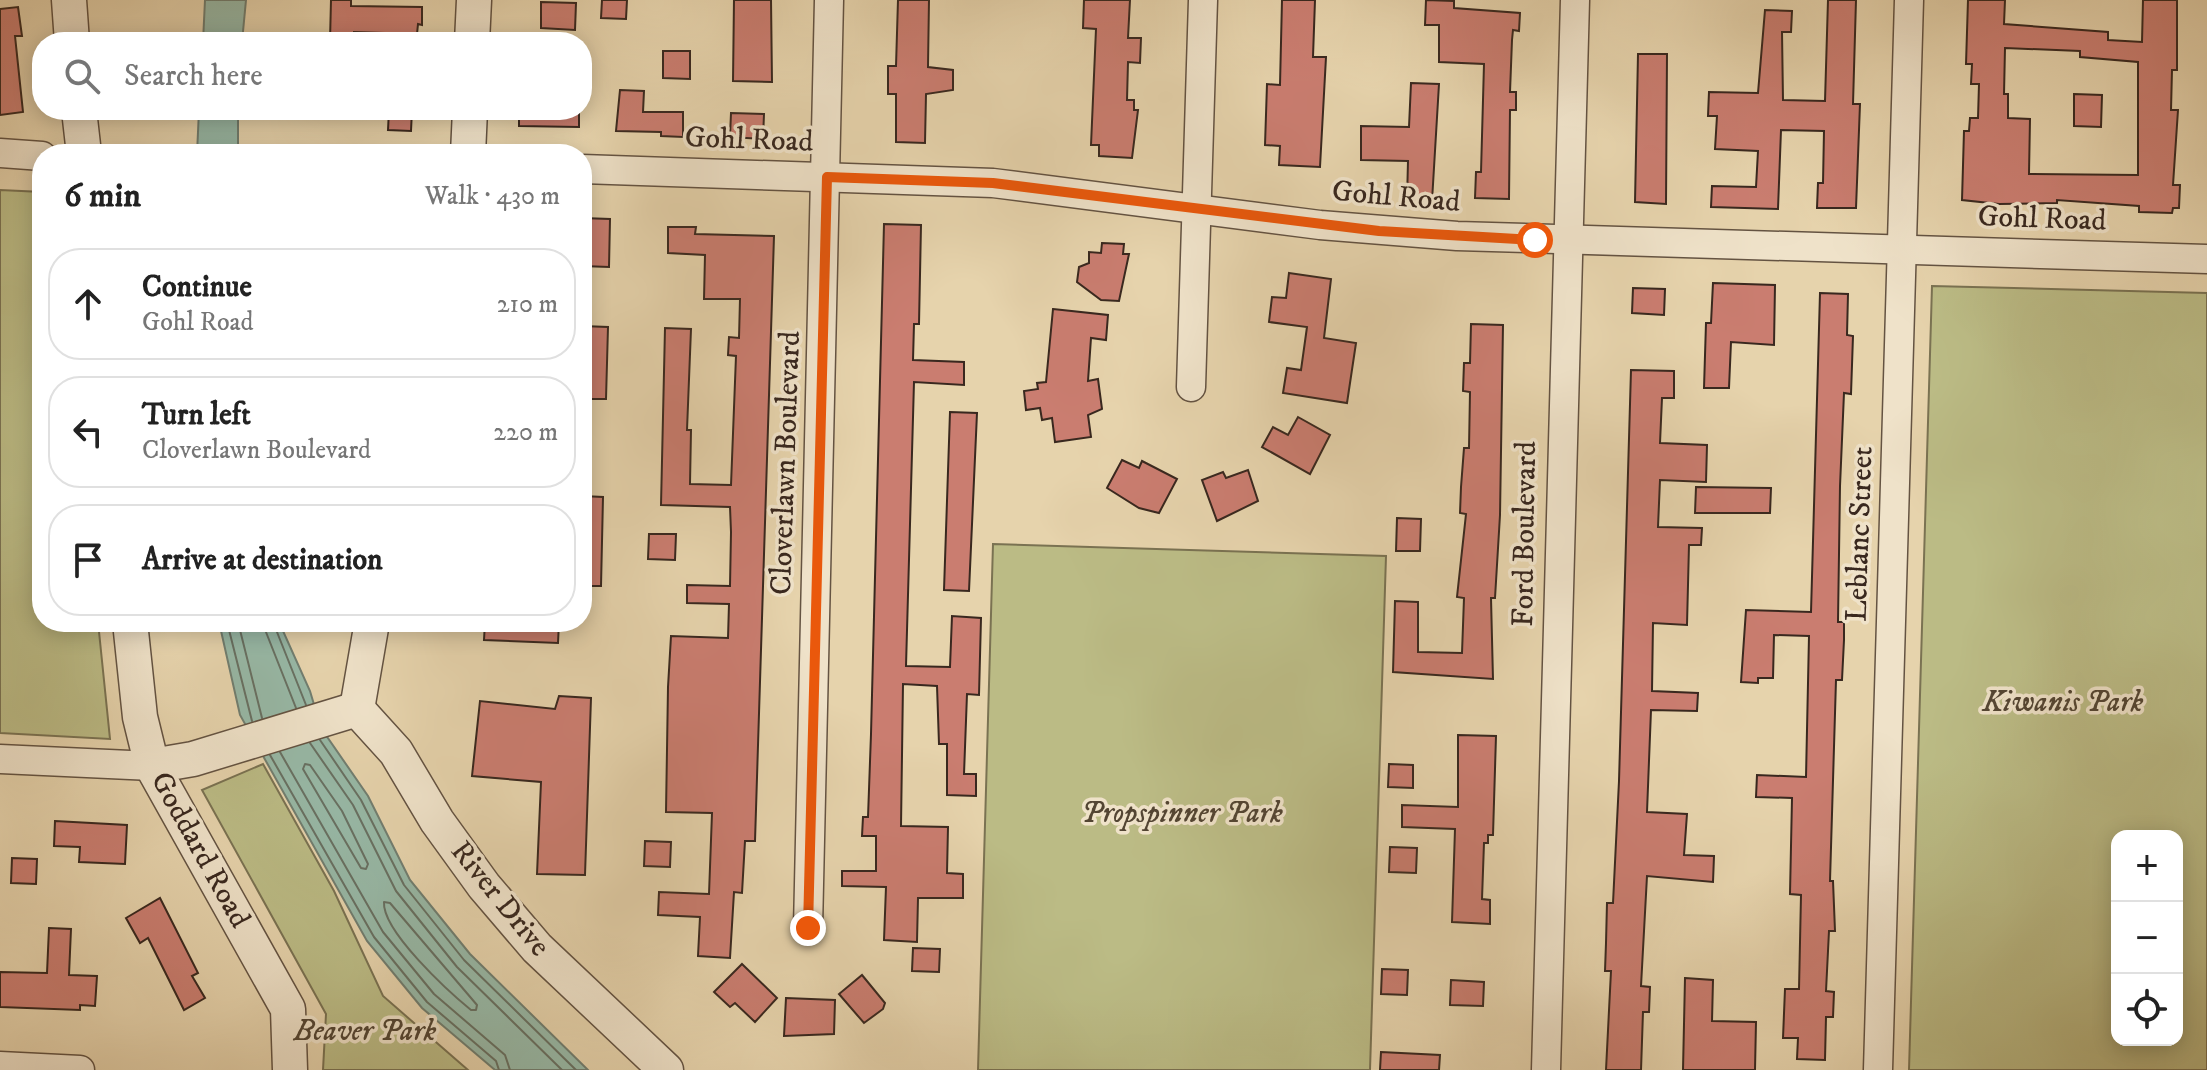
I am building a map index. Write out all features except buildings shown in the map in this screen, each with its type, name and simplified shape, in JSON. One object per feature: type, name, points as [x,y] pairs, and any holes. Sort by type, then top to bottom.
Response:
[{"type":"street","points":[[69,0],[71,32]]},
{"type":"street","points":[[472,32],[474,0]]},
{"type":"street","name":"Cloverlawn Boulevard","points":[[808,928],[829,0]]},
{"type":"street","points":[[1191,387],[1203,0]]},
{"type":"street","name":"Ford Boulevard","points":[[1546,1070],[1575,0]]},
{"type":"street","name":"Leblanc Street","points":[[1878,1070],[1909,0]]},
{"type":"street","points":[[80,120],[83,144]]},
{"type":"street","points":[[468,144],[470,120]]},
{"type":"street","points":[[0,153],[32,155]]},
{"type":"street","name":"Gohl Road","points":[[592,169],[993,183],[1379,231],[1568,241],[2207,259]]},
{"type":"street","name":"Goddard Road","points":[[131,632],[140,717],[152,766],[288,1009],[290,1070]]},
{"type":"street","points":[[0,759],[152,766],[235,747],[357,709],[370,632]]},
{"type":"street","name":"River Drive","points":[[357,709],[396,752],[437,821],[484,886],[537,948],[666,1070]]},
{"type":"street","points":[[0,1066],[80,1070]]},
{"type":"green space","points":[[0,190],[32,192],[32,632],[99,632],[110,739],[0,733]]},
{"type":"green space","name":"Kiwanis Park","points":[[1932,286],[2207,293],[2207,1070],[1909,1070]]},
{"type":"green space","name":"Propspinner Park","points":[[993,544],[1386,556],[1370,1070],[978,1070]]},
{"type":"green space","name":"Beaver Park","points":[[263,764],[334,891],[383,996],[468,1070],[323,1070],[326,1014],[202,790]]},
{"type":"water","points":[[205,0],[246,0],[243,32],[203,32]]},
{"type":"water","points":[[199,120],[238,120],[238,144],[197,144]]},
{"type":"water","points":[[221,632],[283,632],[310,691],[321,728],[368,796],[410,880],[470,954],[588,1070],[495,1070],[422,1008],[367,941],[240,715]]},
{"type":"route","points":[[808,928],[827,177],[993,183],[1320,225],[1535,240]]}]
